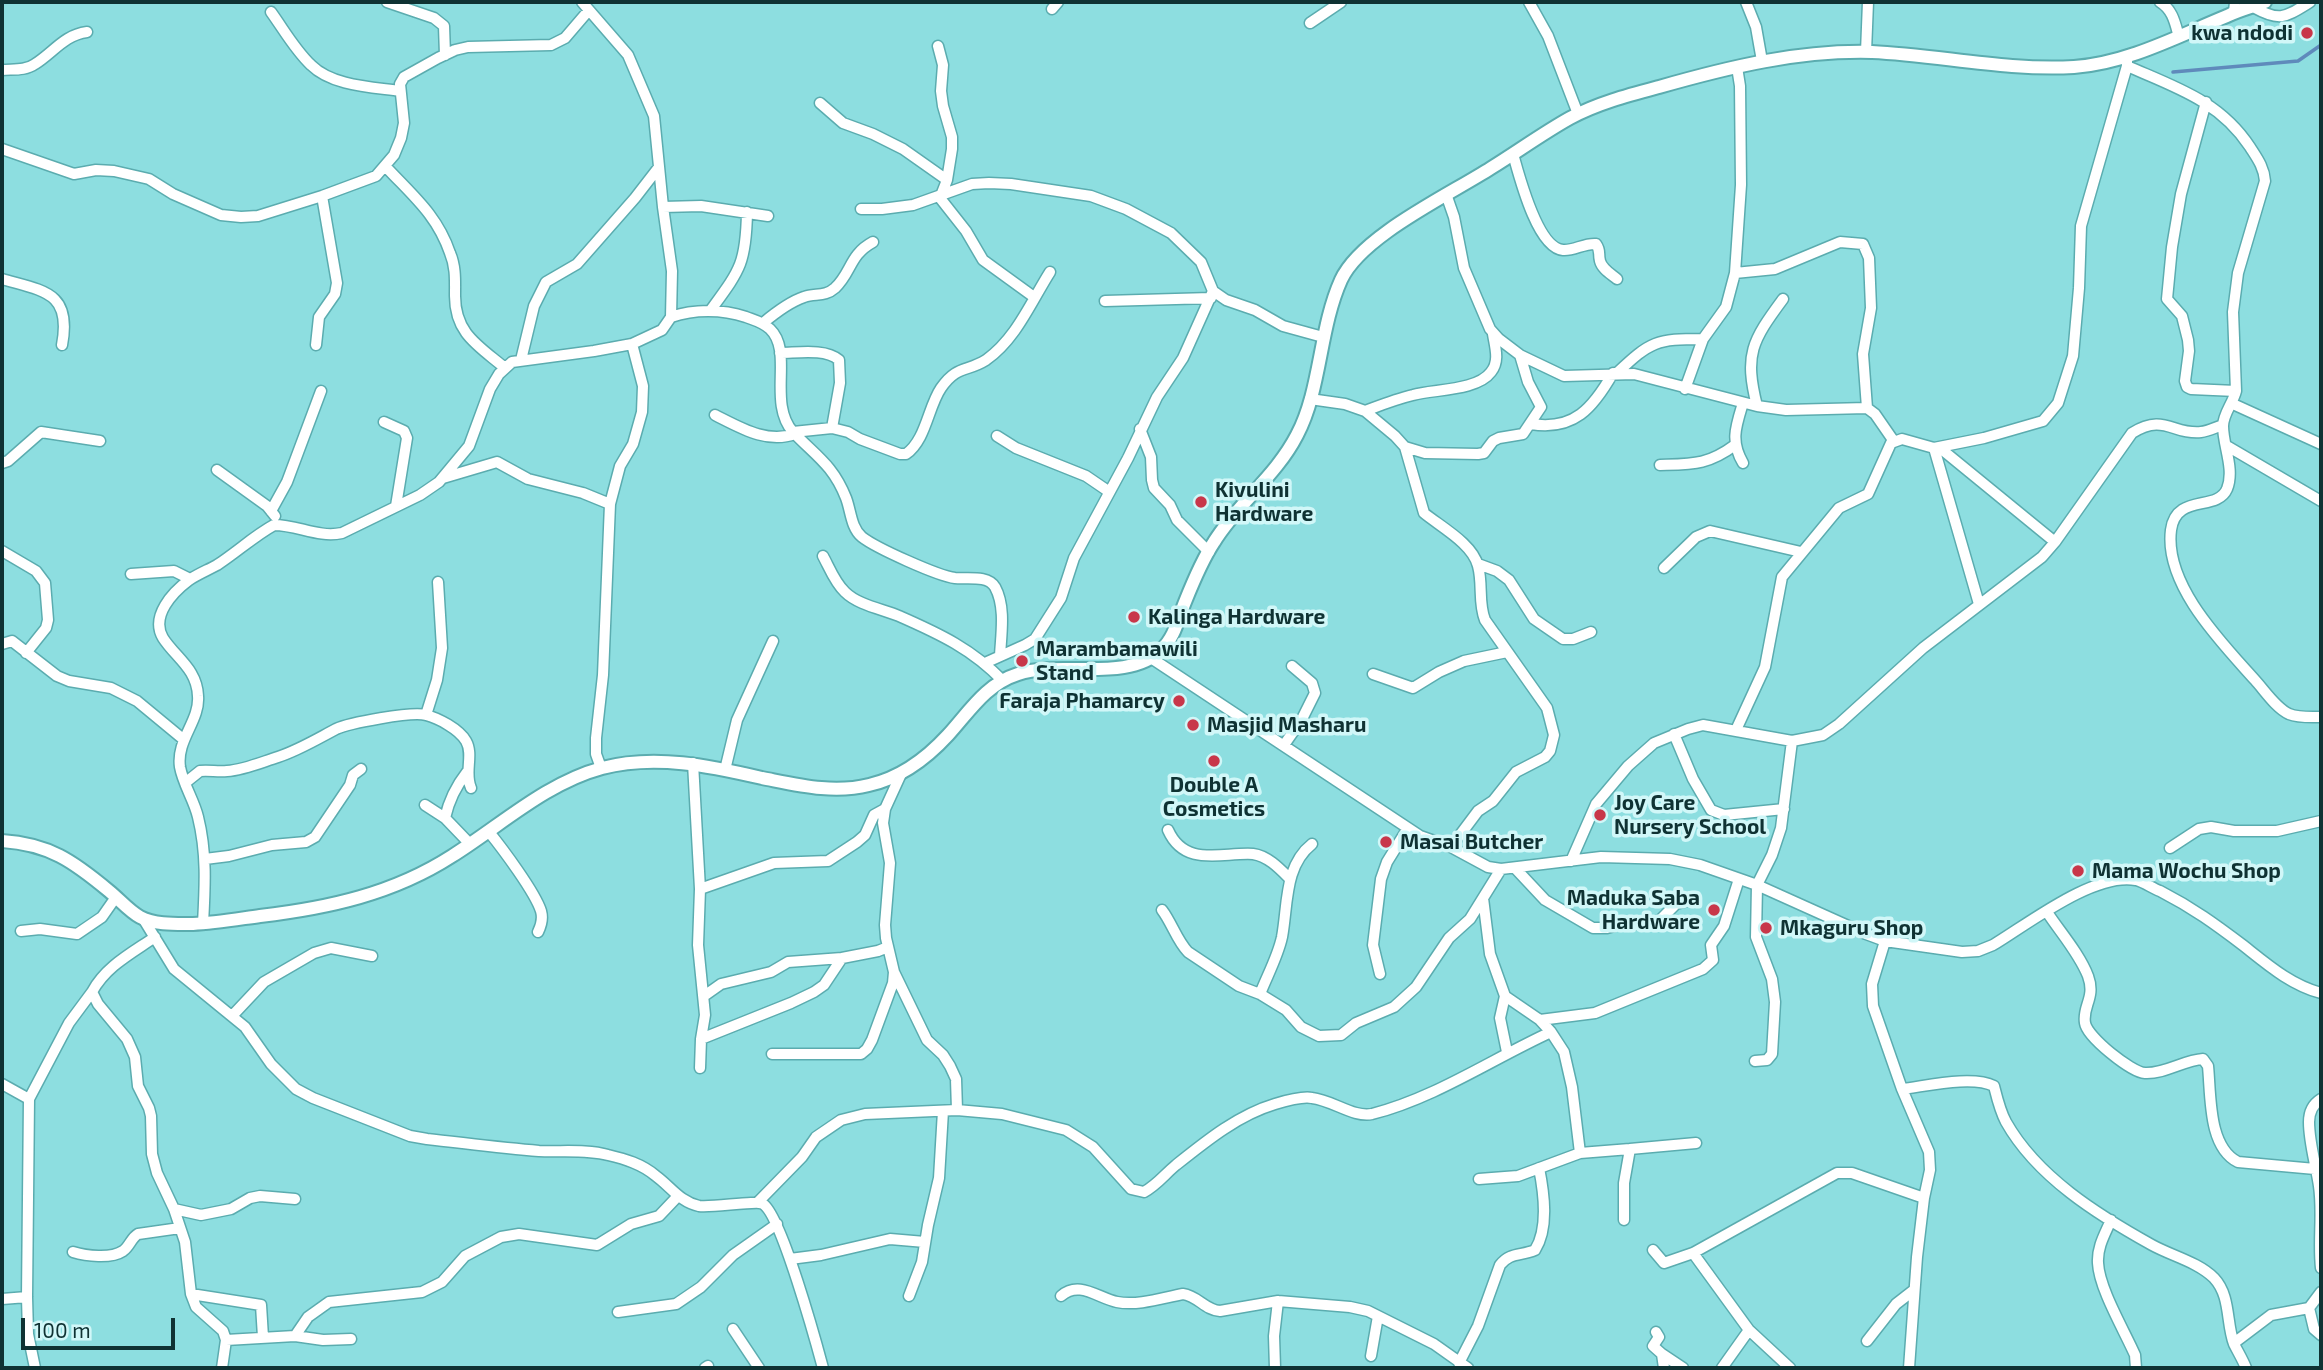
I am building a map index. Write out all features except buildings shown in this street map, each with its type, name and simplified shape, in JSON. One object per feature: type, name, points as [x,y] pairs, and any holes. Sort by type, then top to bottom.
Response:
[{"type":"street","points":[[387,2],[434,18],[444,26],[445,55]]},
{"type":"street","points":[[1310,23],[1341,2]]},
{"type":"street","points":[[1529,2],[1548,36],[1578,114]]},
{"type":"street","points":[[1746,2],[1756,27],[1762,61]]},
{"type":"street","points":[[1866,52],[1868,2]]},
{"type":"street","points":[[2160,2],[2167,6],[2172,15],[2179,37]]},
{"type":"street","points":[[144,920],[173,924],[203,923],[323,908],[396,886],[445,861],[543,794],[601,768],[663,762],[693,763],[808,788],[845,789],[872,785],[901,774],[932,752],[974,703],[1003,681],[1020,673],[1052,668],[1133,666],[1152,658],[1174,634],[1209,552],[1230,520],[1278,465],[1294,442],[1310,399],[1331,305],[1346,269],[1376,238],[1578,114],[1618,98],[1786,56],[1866,52],[1954,58],[2017,67],[2082,66],[2127,61],[2235,7],[2259,4],[2278,18],[2288,16],[2310,2]]},
{"type":"street","points":[[2,149],[74,174],[96,170],[114,171],[149,179],[173,194],[221,215],[258,216],[376,176],[386,167],[394,155],[404,123],[400,91],[404,77],[418,68],[468,47],[551,44],[565,38],[587,5],[628,55],[654,116],[672,271],[671,317],[662,330],[632,344],[512,362],[499,374],[490,389],[469,446],[443,478],[420,495],[342,533],[331,535],[274,525],[216,565],[190,579],[165,604],[159,621],[160,631],[184,661],[197,687],[199,699],[194,718],[183,739],[180,767],[198,815],[205,859],[203,923]]},
{"type":"street","points":[[271,12],[313,68],[340,80],[400,91]]},
{"type":"street","points":[[2,70],[35,65],[67,38],[87,32]]},
{"type":"street","points":[[938,46],[943,65],[943,106],[952,137],[947,180],[940,198]]},
{"type":"street","points":[[2127,61],[2220,111],[2233,124],[2265,173],[2238,273],[2233,312],[2236,391],[2223,425],[2227,446],[2227,488],[2222,496],[2213,501],[2185,507],[2178,514],[2171,527],[2173,561],[2199,612],[2276,704],[2288,713],[2303,717],[2321,717]]},
{"type":"street","points":[[1937,448],[2043,421],[2058,403],[2073,356],[2081,226],[2127,61]]},
{"type":"street","points":[[1685,389],[1703,340],[1726,307],[1735,273],[1741,185],[1740,86],[1737,67]]},
{"type":"street","points":[[2206,102],[2181,194],[2167,299],[2182,316],[2188,340],[2185,381],[2187,387],[2236,391]]},
{"type":"street","points":[[820,103],[843,123],[904,149],[947,180]]},
{"type":"street","points":[[1513,154],[1532,211],[1547,240],[1562,250],[1595,244],[1600,249],[1600,262],[1617,279]]},
{"type":"street","points":[[386,167],[435,219],[441,231],[454,265],[456,316],[463,330],[473,342],[505,368]]},
{"type":"street","points":[[521,360],[534,306],[547,282],[577,264],[659,167]]},
{"type":"street","points":[[861,209],[902,207],[940,198],[972,184],[989,183],[1091,196],[1126,209],[1171,233],[1201,262],[1212,294],[1183,358],[1157,397],[1128,458],[1074,558],[1061,598],[1041,630],[1025,645],[985,663]]},
{"type":"street","points":[[1365,411],[1409,396],[1454,388],[1484,379],[1494,369],[1497,358],[1493,334],[1464,268],[1454,217],[1446,194]]},
{"type":"street","points":[[316,345],[319,317],[335,294],[337,283],[323,196]]},
{"type":"street","points":[[940,198],[966,231],[983,260],[1034,297]]},
{"type":"street","points":[[663,207],[701,206],[768,216]]},
{"type":"street","points":[[710,311],[737,273],[744,257],[747,212]]},
{"type":"street","points":[[1735,273],[1775,269],[1840,242],[1863,244],[1869,258],[1871,308],[1863,355],[1867,408]]},
{"type":"street","points":[[762,323],[783,307],[801,298],[824,295],[836,287],[860,250],[873,243]]},
{"type":"street","points":[[715,415],[774,439],[794,433],[832,428],[905,454],[916,441],[939,391],[951,375],[985,360],[1014,333],[1050,272]]},
{"type":"street","points":[[2,279],[45,292],[54,298],[62,307],[64,316],[62,345]]},
{"type":"street","points":[[1105,301],[1212,294],[1255,310],[1283,326],[1322,337]]},
{"type":"street","points":[[1757,406],[1750,372],[1750,357],[1766,322],[1783,299]]},
{"type":"street","points":[[671,317],[687,312],[710,311],[739,315],[762,323],[775,336],[780,353],[779,398],[782,411],[794,433],[833,470],[850,507],[855,529],[877,546],[943,575],[985,580],[994,585],[1000,600],[1002,622],[1000,656]]},
{"type":"street","points":[[1493,334],[1520,355],[1564,376],[1634,374],[1742,403],[1786,410],[1867,408],[1875,414],[1893,440]]},
{"type":"street","points":[[1531,424],[1558,426],[1581,414],[1602,394],[1615,373],[1643,348],[1668,339],[1703,340]]},
{"type":"street","points":[[601,768],[596,754],[596,738],[603,675],[610,504],[620,466],[633,444],[642,412],[643,386],[632,344]]},
{"type":"street","points":[[780,353],[820,353],[836,356],[839,360],[840,383],[832,428]]},
{"type":"street","points":[[1310,399],[1345,404],[1365,411],[1405,447],[1426,453],[1484,453],[1493,441],[1499,438],[1523,435],[1541,407],[1528,382],[1520,355]]},
{"type":"street","points":[[271,511],[287,482],[321,391]]},
{"type":"street","points":[[1742,403],[1735,426],[1735,444],[1743,463]]},
{"type":"street","points":[[2233,404],[2321,444]]},
{"type":"street","points":[[384,422],[404,431],[407,438],[396,506]]},
{"type":"street","points":[[1571,860],[1596,804],[1639,754],[1654,743],[1703,725],[1792,741],[1822,735],[1839,724],[1923,648],[2024,572],[2055,542],[2132,433],[2152,424],[2165,424],[2192,432],[2202,432],[2223,425]]},
{"type":"street","points":[[1140,429],[1151,457],[1154,488],[1170,505],[1177,520],[1209,552]]},
{"type":"street","points":[[2,463],[8,461],[41,432],[100,440]]},
{"type":"street","points":[[997,436],[1016,449],[1086,476],[1108,491]]},
{"type":"street","points":[[1893,440],[1902,439],[1937,448],[2055,542]]},
{"type":"street","points":[[1736,730],[1765,667],[1782,577],[1839,509],[1868,494],[1893,440]]},
{"type":"street","points":[[1660,464],[1712,460],[1735,444]]},
{"type":"street","points":[[2227,446],[2321,501]]},
{"type":"street","points":[[1405,447],[1424,513],[1444,526],[1463,544],[1478,564],[1482,614],[1547,708],[1554,735],[1553,743],[1545,757],[1516,772],[1493,801],[1478,811],[1451,846]]},
{"type":"street","points":[[1937,448],[1979,604]]},
{"type":"street","points":[[443,478],[497,462],[528,479],[610,504]]},
{"type":"street","points":[[217,470],[271,511],[281,525]]},
{"type":"street","points":[[1664,568],[1696,537],[1710,531],[1801,552]]},
{"type":"street","points":[[823,555],[843,591],[852,598],[946,637],[985,663],[1003,681]]},
{"type":"street","points":[[4,556],[36,571],[45,583],[48,620],[46,628],[26,653]]},
{"type":"street","points":[[1478,564],[1497,571],[1509,580],[1534,619],[1563,639],[1573,639],[1591,632]]},
{"type":"street","points":[[131,574],[174,571],[190,579]]},
{"type":"street","points":[[426,715],[437,680],[442,648],[438,582]]},
{"type":"street","points":[[2,645],[12,641],[57,676],[69,681],[111,688],[136,701],[183,739]]},
{"type":"street","points":[[725,770],[737,719],[773,641]]},
{"type":"street","points":[[1373,674],[1413,688],[1464,661],[1507,652]]},
{"type":"street","points":[[1152,658],[1420,836],[1451,846],[1488,867],[1515,868],[1601,857],[1670,859],[1700,865],[1756,885],[1885,941],[1962,953],[1993,945],[2093,886],[2137,880],[2195,909],[2286,978],[2309,990],[2321,992]]},
{"type":"street","points":[[1284,745],[1302,719],[1315,693],[1312,683],[1292,666]]},
{"type":"street","points":[[185,783],[200,771],[226,772],[280,756],[326,737],[337,729],[359,722],[416,714],[426,715],[452,728],[466,740],[469,752],[467,772],[471,788]]},
{"type":"street","points":[[1674,734],[1693,779],[1711,810],[1724,815],[1784,809]]},
{"type":"street","points":[[1755,1061],[1767,1060],[1772,1054],[1775,1007],[1772,979],[1756,937],[1756,885],[1772,855],[1784,809],[1792,741]]},
{"type":"street","points":[[693,763],[700,889],[698,944],[705,1015],[700,1068]]},
{"type":"street","points":[[205,859],[272,845],[294,845],[315,837],[353,775],[361,769]]},
{"type":"street","points":[[445,818],[458,783],[467,772]]},
{"type":"street","points":[[901,774],[885,809],[883,823],[890,863],[886,925],[888,947],[894,972],[927,1040],[943,1055],[956,1079],[957,1110]]},
{"type":"street","points":[[425,805],[445,818],[470,844]]},
{"type":"street","points":[[700,889],[774,863],[828,861],[865,835],[874,815],[885,809]]},
{"type":"street","points":[[2170,848],[2199,829],[2211,827],[2234,831],[2277,831],[2321,821]]},
{"type":"street","points":[[1380,974],[1373,945],[1381,879],[1387,862],[1408,828]]},
{"type":"street","points":[[1168,830],[1180,845],[1194,854],[1229,857],[1254,854],[1265,858],[1290,879]]},
{"type":"street","points":[[489,832],[503,849],[541,910],[541,926],[538,932]]},
{"type":"street","points":[[2,841],[25,842],[63,856],[79,866],[144,920],[182,979],[245,1027],[283,1077],[296,1089],[313,1098],[410,1136],[539,1151],[604,1153],[641,1165],[678,1196],[698,1206],[758,1202],[764,1204],[777,1224],[790,1259],[823,1368]]},
{"type":"street","points":[[1260,994],[1281,940],[1290,879],[1312,844]]},
{"type":"street","points":[[1515,868],[1545,900],[1593,928],[1625,923],[1647,925],[1660,920],[1676,904],[1687,901]]},
{"type":"street","points":[[1162,910],[1188,952],[1239,986],[1260,994],[1286,1010],[1301,1027],[1326,1037],[1341,1035],[1356,1023],[1394,1007],[1416,987],[1449,938],[1470,919],[1501,869]]},
{"type":"street","points":[[1540,1020],[1595,1013],[1703,969],[1713,960],[1711,945],[1724,926],[1739,879]]},
{"type":"street","points":[[21,931],[40,929],[76,934],[102,917],[116,897]]},
{"type":"street","points":[[1483,898],[1490,954],[1505,996],[1500,1018],[1507,1052]]},
{"type":"street","points":[[2047,912],[2087,974],[2091,988],[2090,1001],[2084,1015],[2085,1027],[2092,1037],[2141,1073],[2152,1073],[2203,1059],[2208,1066],[2217,1141],[2230,1158],[2238,1162],[2315,1169]]},
{"type":"street","points":[[35,1368],[29,1334],[27,1297],[29,1099],[69,1023],[97,982],[111,967],[155,937]]},
{"type":"street","points":[[1885,941],[1871,995],[1902,1089],[1929,1152],[1930,1170],[1924,1198],[1914,1290],[1909,1368]]},
{"type":"street","points":[[704,996],[721,984],[771,972],[788,962],[842,958],[888,947]]},
{"type":"street","points":[[232,1016],[264,982],[314,953],[331,948],[372,956]]},
{"type":"street","points":[[701,1039],[814,992],[824,985],[842,958]]},
{"type":"street","points":[[772,1054],[861,1054],[872,1040],[890,992],[894,972]]},
{"type":"street","points":[[92,992],[98,1004],[127,1039],[135,1057],[138,1086],[151,1116],[152,1154],[157,1173],[174,1209],[185,1242],[191,1294],[196,1307],[223,1331],[226,1340],[222,1368]]},
{"type":"street","points":[[1505,996],[1540,1020],[1564,1052],[1580,1153]]},
{"type":"street","points":[[758,1202],[802,1157],[816,1136],[841,1120],[865,1114],[957,1110],[1002,1114],[1066,1130],[1093,1147],[1131,1189],[1143,1192],[1242,1117],[1276,1103],[1310,1097],[1342,1106],[1358,1115],[1371,1114],[1431,1093],[1507,1052],[1551,1032]]},
{"type":"street","points":[[1902,1089],[1966,1082],[1985,1082],[1994,1086],[2005,1120],[2024,1149],[2044,1171],[2111,1220],[2154,1246],[2195,1265],[2215,1279],[2226,1301],[2234,1343],[2246,1368]]},
{"type":"street","points":[[2,1084],[29,1099]]},
{"type":"street","points":[[2321,1099],[2311,1111],[2309,1121],[2319,1187],[2321,1268]]},
{"type":"street","points":[[909,1296],[922,1262],[939,1178],[943,1111]]},
{"type":"street","points":[[1479,1178],[1518,1176],[1580,1153],[1696,1143]]},
{"type":"street","points":[[1624,1220],[1624,1182],[1630,1149]]},
{"type":"street","points":[[1061,1296],[1076,1288],[1118,1302],[1140,1302],[1183,1294],[1190,1295],[1212,1311],[1278,1301],[1350,1307],[1378,1316],[1434,1344],[1464,1365],[1466,1353],[1500,1265],[1516,1253],[1535,1250],[1539,1244],[1543,1204],[1539,1168]]},
{"type":"street","points":[[1653,1250],[1664,1263],[1693,1253],[1837,1173],[1852,1173],[1924,1198]]},
{"type":"street","points":[[174,1209],[201,1215],[231,1209],[250,1198],[260,1196],[295,1199]]},
{"type":"street","points":[[295,1336],[308,1317],[328,1302],[422,1292],[442,1282],[465,1256],[501,1237],[519,1234],[597,1245],[631,1224],[659,1216],[678,1196]]},
{"type":"street","points":[[2111,1220],[2100,1244],[2097,1261],[2100,1278],[2135,1355],[2136,1368]]},
{"type":"street","points":[[618,1312],[676,1304],[701,1287],[733,1255],[777,1224]]},
{"type":"street","points":[[73,1252],[84,1255],[118,1253],[138,1234],[180,1228]]},
{"type":"street","points":[[790,1259],[821,1255],[890,1239],[925,1242]]},
{"type":"street","points":[[1693,1253],[1749,1330],[1790,1368]]},
{"type":"street","points":[[1867,1341],[1896,1304],[1914,1290]]},
{"type":"street","points":[[2234,1343],[2271,1315],[2309,1308],[2321,1293]]},
{"type":"street","points":[[191,1294],[261,1305],[263,1337]]},
{"type":"street","points":[[2,1299],[27,1297]]},
{"type":"street","points":[[1275,1368],[1274,1336],[1278,1301]]},
{"type":"street","points":[[2309,1308],[2314,1329],[2321,1335]]},
{"type":"street","points":[[1371,1356],[1378,1316]]},
{"type":"street","points":[[733,1329],[760,1368]]},
{"type":"street","points":[[1722,1368],[1749,1330]]},
{"type":"street","points":[[1656,1332],[1659,1337],[1653,1346],[1683,1368]]},
{"type":"street","points":[[226,1340],[295,1336],[323,1340],[351,1339]]},
{"type":"street","points":[[1662,1354],[1664,1368]]},
{"type":"waterway","points":[[2173,72],[2298,61],[2321,45]]},
{"type":"place","name":"kwa ndodi","points":[[2307,33]]},
{"type":"place","name":"Kivulini Hardware","points":[[1201,502]]},
{"type":"place","name":"Kalinga Hardware","points":[[1134,617]]},
{"type":"place","name":"Marambamawili Stand","points":[[1022,661]]},
{"type":"place","name":"Faraja Phamarcy","points":[[1179,701]]},
{"type":"place","name":"Masjid Masharu","points":[[1193,725]]},
{"type":"place","name":"Double A Cosmetics","points":[[1214,761]]},
{"type":"place","name":"Joy Care Nursery School","points":[[1600,815]]},
{"type":"place","name":"Masai Butcher","points":[[1386,842]]},
{"type":"place","name":"Mama Wochu Shop","points":[[2078,871]]},
{"type":"place","name":"Maduka Saba Hardware","points":[[1714,910]]},
{"type":"place","name":"Mkaguru Shop","points":[[1766,928]]}]
